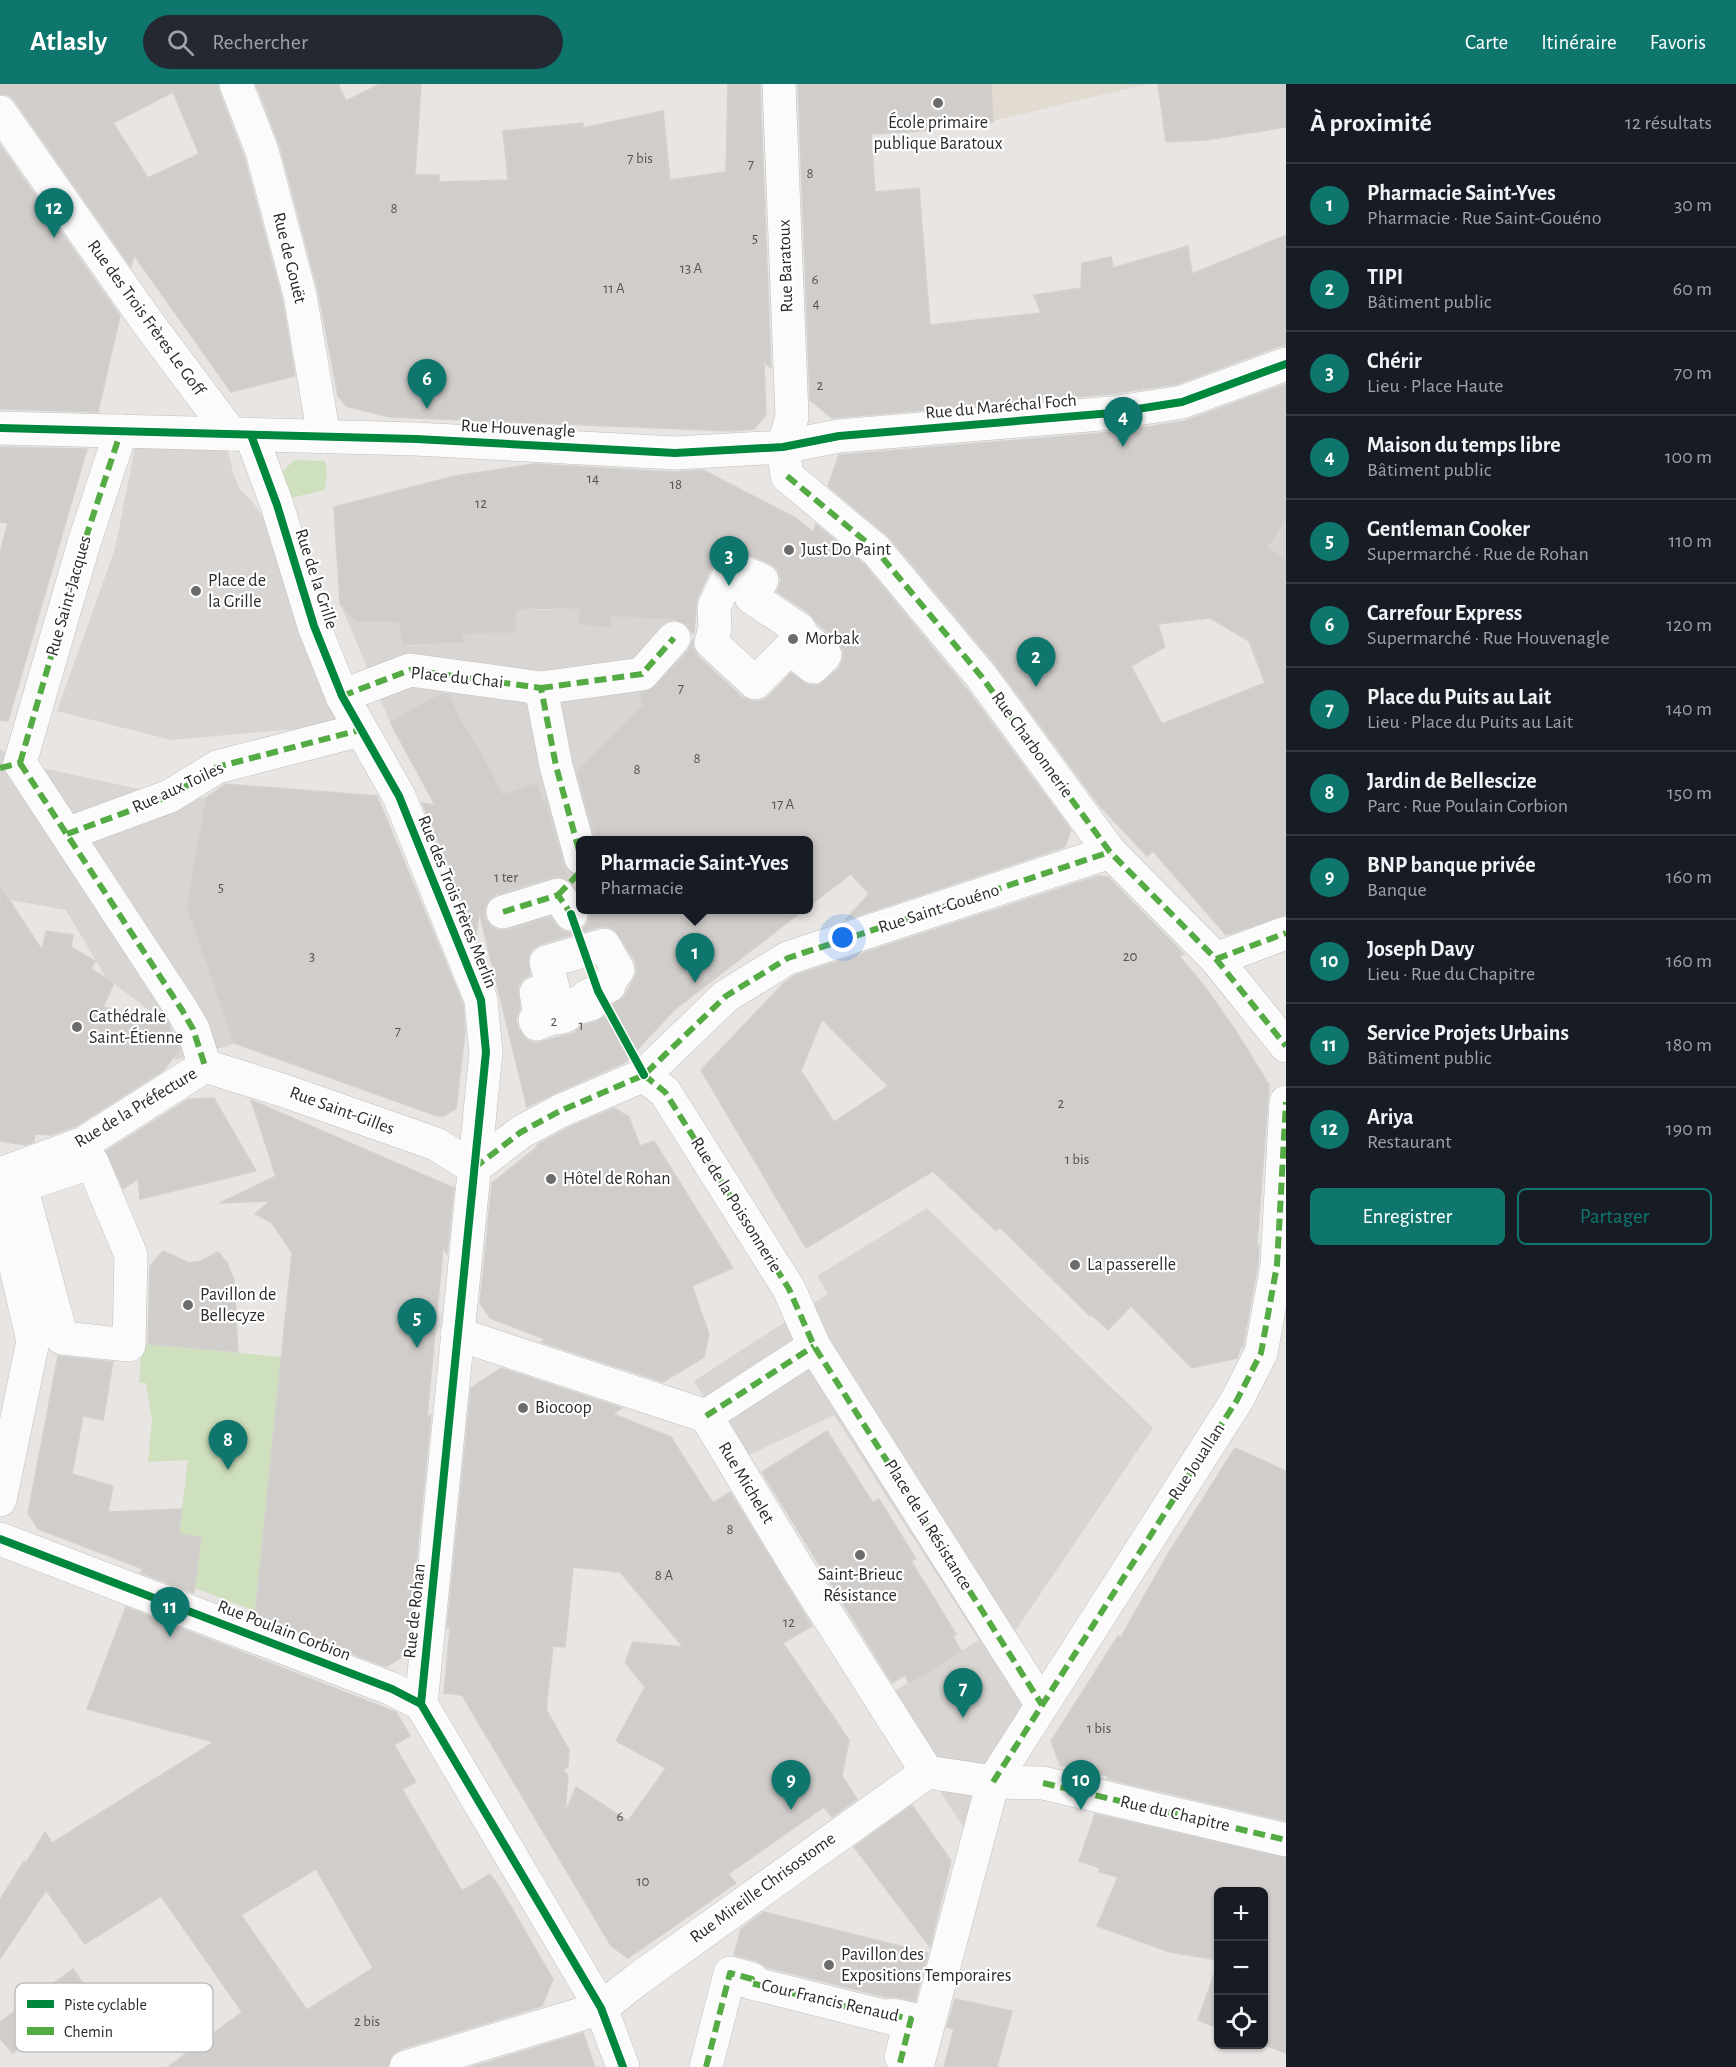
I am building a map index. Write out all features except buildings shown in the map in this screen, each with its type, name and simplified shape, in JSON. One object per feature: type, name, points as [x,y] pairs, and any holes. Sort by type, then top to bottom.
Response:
[{"type":"street","name":"Rue de Gouët","points":[[236,84],[262,151],[300,295],[324,437]]},
{"type":"street","name":"Rue Baratoux","points":[[779,84],[792,417],[785,461]]},
{"type":"street","name":"Rue des Trois Frères Le Goff","points":[[0,112],[148,323],[241,435]]},
{"type":"street","name":"Rue du Maréchal Foch","points":[[785,461],[839,436],[1112,413],[1182,402],[1286,364]]},
{"type":"street","name":"Rue Houvenagle","points":[[0,428],[416,439],[785,461]]},
{"type":"street","name":"Rue Saint-Jacques","points":[[10,765],[121,431]]},
{"type":"street","name":"Rue de la Grille","points":[[241,435],[277,505],[314,626],[342,696],[360,730]]},
{"type":"street","name":"Rue Charbonnerie","points":[[785,461],[876,550],[981,676],[1110,852],[1216,959],[1286,1046]]},
{"type":"street","name":"Place du Chai","points":[[342,696],[410,670],[541,688],[642,674],[674,638]]},
{"type":"street","points":[[541,688],[556,766],[576,840]]},
{"type":"street","name":"Rue aux Toiles","points":[[67,834],[170,796],[217,767],[360,730]]},
{"type":"street","name":"Rue des Trois Frères Merlin","points":[[360,730],[399,796],[481,1000],[486,1052],[474,1168]]},
{"type":"street","points":[[10,765],[67,834],[194,1029],[205,1066]]},
{"type":"street","name":"Rue Saint-Gouéno","points":[[474,1168],[521,1132],[560,1111],[644,1075],[726,996],[788,958],[1110,852]]},
{"type":"street","points":[[503,912],[565,904],[576,881]]},
{"type":"street","points":[[1216,959],[1286,933]]},
{"type":"street","name":"Rue Saint-Gilles","points":[[205,1066],[282,1090],[436,1144],[474,1168]]},
{"type":"street","name":"Rue de la Préfecture","points":[[0,1174],[84,1143],[205,1066]]},
{"type":"street","name":"Rue de la Poissonnerie","points":[[644,1075],[665,1092],[783,1279],[814,1346]]},
{"type":"street","name":"Rue Jouallan","points":[[917,2067],[993,1782],[1237,1400],[1261,1353],[1277,1265],[1286,1102]]},
{"type":"street","points":[[92,1162],[130,1255],[129,1346],[62,1338],[21,1186],[92,1162]]},
{"type":"street","name":"Rue de Rohan","points":[[421,1704],[474,1168]]},
{"type":"street","points":[[0,1199],[33,1341],[0,1500]]},
{"type":"street","points":[[457,1334],[706,1416],[814,1346]]},
{"type":"street","name":"Place de la Résistance","points":[[814,1346],[1042,1704]]},
{"type":"street","name":"Rue Michelet","points":[[706,1416],[800,1572],[927,1772]]},
{"type":"street","name":"Rue Poulain Corbion","points":[[0,1539],[392,1689],[421,1704]]},
{"type":"street","points":[[421,1704],[601,2008],[623,2067]]},
{"type":"street","name":"Rue du Chapitre","points":[[927,1772],[993,1782],[1043,1783],[1286,1840]]},
{"type":"street","name":"Rue Mireille Chrisostome","points":[[601,2008],[927,1772]]},
{"type":"street","name":"Cour Francis Renaud","points":[[706,2067],[730,1973],[752,1979],[751,1983],[891,2018],[892,2015],[911,2019],[899,2067]]},
{"type":"street","points":[[406,2067],[601,2008]]},
{"type":"shaded area","points":[[806,84],[1147,84],[993,121]]},
{"type":"shaded area","name":"Place de la Grille","points":[[136,443],[227,446],[233,473],[240,490],[252,501],[263,517],[341,725],[171,740],[57,711],[115,549]]},
{"type":"shaded area","points":[[1286,519],[1286,560],[1267,548]]},
{"type":"shaded area","points":[[340,603],[351,605],[351,616],[356,621],[361,621],[365,616],[372,616],[377,622],[383,622],[388,618],[398,618],[402,641],[410,646],[463,642],[462,629],[487,627],[488,634],[516,632],[515,610],[580,609],[579,624],[610,627],[611,616],[641,618],[673,612],[677,682],[648,712],[636,712],[611,737],[615,742],[591,821],[596,836],[576,836],[576,913],[509,932],[495,881],[545,806],[537,783],[503,795],[481,753],[445,696],[449,694],[447,690],[390,722]]},
{"type":"shaded area","points":[[0,749],[20,763],[170,796],[206,798],[187,907],[234,1044],[175,1060],[176,1033],[173,1028],[106,978],[66,910],[0,898]]},
{"type":"shaded area","points":[[927,1208],[1153,1428],[1005,1646],[1042,1705],[964,1828],[880,1700],[979,1640],[834,1415],[743,1458],[694,1381],[828,1294],[817,1276]]},
{"type":"green space","points":[[294,460],[325,461],[327,473],[325,490],[286,499],[281,473]]},
{"type":"green space","points":[[142,1344],[282,1357],[255,1611],[195,1588],[201,1537],[179,1534],[188,1460],[148,1462],[152,1419],[146,1383],[139,1383]]},
{"type":"marked path","points":[[20,763],[84,543],[121,431]]},
{"type":"marked path","points":[[787,476],[876,550],[981,676],[1110,852],[1216,959],[1286,1046]]},
{"type":"marked path","points":[[541,688],[642,674],[674,638]]},
{"type":"marked path","points":[[342,696],[410,670],[541,688],[556,766],[576,840]]},
{"type":"marked path","points":[[67,834],[170,796],[217,767],[360,730]]},
{"type":"marked path","points":[[20,763],[182,1010],[193,1029],[205,1066]]},
{"type":"marked path","points":[[0,768],[20,763]]},
{"type":"marked path","points":[[474,1168],[521,1132],[560,1111],[644,1075],[726,996],[788,958],[1110,852]]},
{"type":"marked path","points":[[558,895],[576,876]]},
{"type":"marked path","points":[[503,912],[558,895],[571,914]]},
{"type":"marked path","points":[[1216,959],[1286,933]]},
{"type":"marked path","points":[[644,1075],[665,1092],[789,1289],[814,1346],[1042,1705]]},
{"type":"marked path","points":[[993,1782],[1237,1400],[1261,1353],[1277,1265],[1286,1102]]},
{"type":"marked path","points":[[706,1416],[814,1346]]},
{"type":"marked path","points":[[1043,1783],[1286,1840]]},
{"type":"marked path","points":[[706,2067],[730,1973],[752,1979],[751,1983],[891,2018],[892,2015],[911,2019],[899,2067]]},
{"type":"cycle path","points":[[0,428],[416,439],[675,453],[783,447],[839,436],[1112,413],[1182,402],[1286,364]]},
{"type":"cycle path","points":[[251,435],[277,505],[314,626],[342,696],[399,796],[481,1000],[486,1052],[421,1704],[601,2008],[623,2067]]},
{"type":"cycle path","points":[[571,914],[598,991],[644,1075]]},
{"type":"cycle path","points":[[0,1539],[392,1689],[421,1704]]},
{"type":"place","name":"École primaire publique Baratoux","points":[[938,103]]},
{"type":"place","name":"Ariya","points":[[54,238]]},
{"type":"place","name":"Carrefour Express","points":[[427,409]]},
{"type":"place","name":"Maison du temps libre","points":[[1123,447]]},
{"type":"place","name":"Just Do Paint","points":[[789,550]]},
{"type":"place","name":"Chérir","points":[[729,586]]},
{"type":"place","name":"Place de la Grille","points":[[196,591]]},
{"type":"place","name":"Morbak","points":[[793,639]]},
{"type":"place","name":"TIPI","points":[[1036,687]]},
{"type":"place","name":"Pharmacie Saint-Yves","points":[[695,983]]},
{"type":"place","name":"Cathédrale Saint-Étienne","points":[[77,1027]]},
{"type":"place","name":"Hôtel de Rohan","points":[[551,1179]]},
{"type":"place","name":"La passerelle","points":[[1075,1265]]},
{"type":"place","name":"Pavillon de Bellecyze","points":[[188,1305]]},
{"type":"place","name":"Gentleman Cooker","points":[[417,1348]]},
{"type":"place","name":"Biocoop","points":[[523,1408]]},
{"type":"place","name":"Jardin de Bellescize","points":[[228,1470]]},
{"type":"place","name":"Saint-Brieuc Résistance","points":[[860,1555]]},
{"type":"place","name":"Service Projets Urbains","points":[[170,1637]]},
{"type":"place","name":"Place du Puits au Lait","points":[[963,1718]]},
{"type":"place","name":"BNP banque privée","points":[[791,1810]]},
{"type":"place","name":"Joseph Davy","points":[[1081,1810]]},
{"type":"place","name":"Pavillon des Expositions Temporaires","points":[[829,1965]]}]
